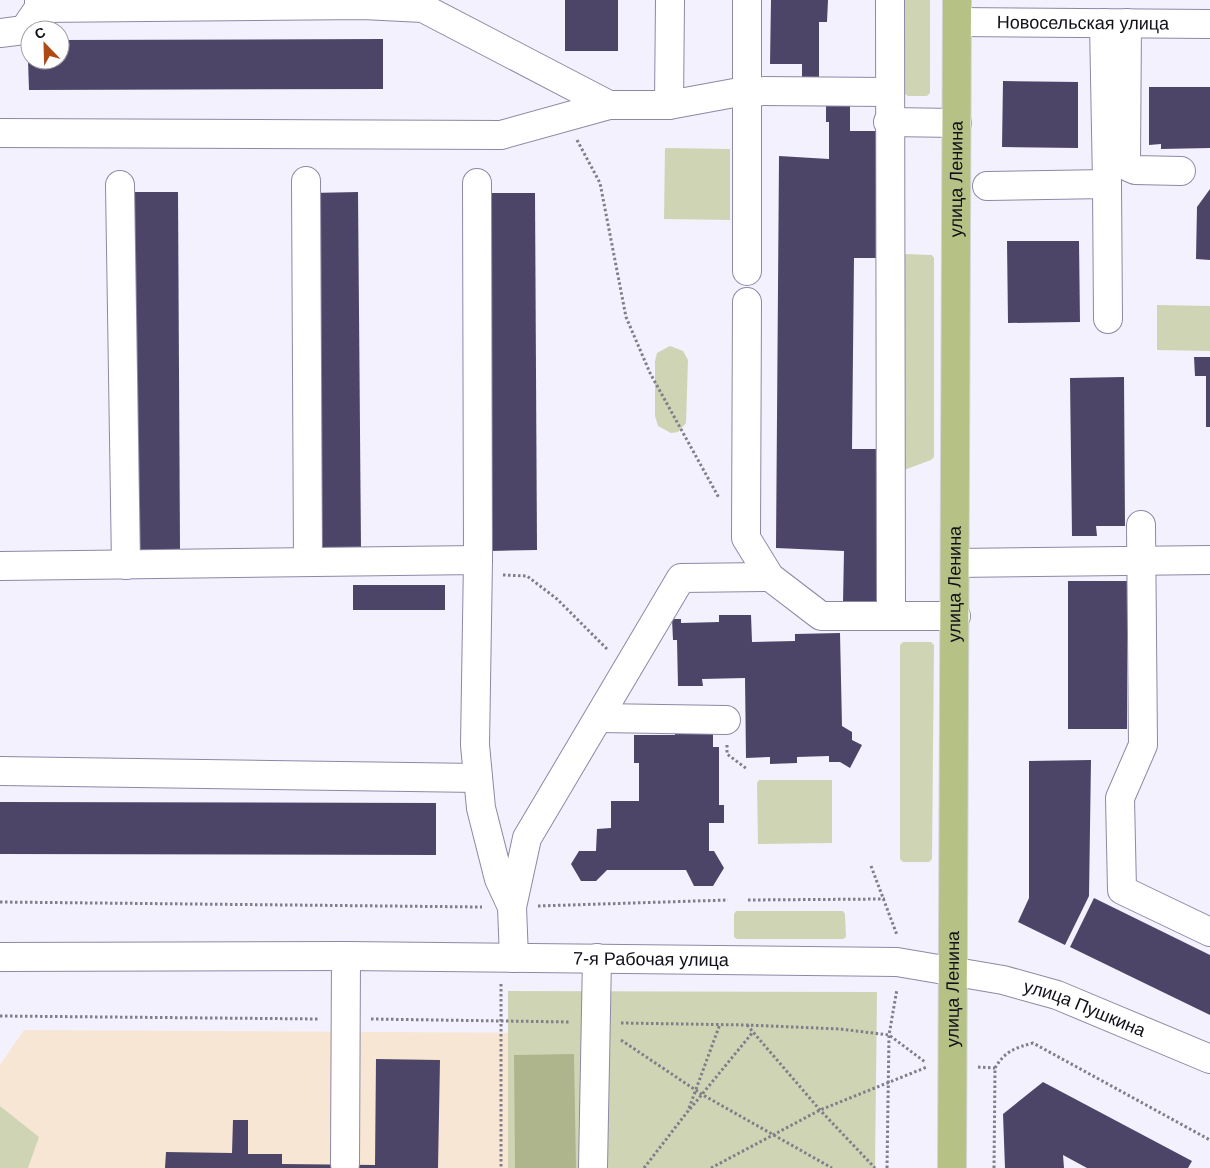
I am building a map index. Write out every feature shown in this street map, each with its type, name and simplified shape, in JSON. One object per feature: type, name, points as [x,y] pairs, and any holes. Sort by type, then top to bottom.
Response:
[{"type":"main road","name":"улица Ленина","points":[[952,1168],[955,973],[957,11]]},
{"type":"street","points":[[669,105],[670,0]]},
{"type":"street","points":[[747,0],[745,91],[747,271]]},
{"type":"street","points":[[890,0],[888,122],[891,616]]},
{"type":"street","points":[[0,32],[24,30],[39,4],[363,2],[424,8],[609,104]]},
{"type":"street","name":"Новосельская улица","points":[[957,11],[1116,23],[1210,24]]},
{"type":"street","points":[[1116,23],[1128,167],[1135,170],[1182,171]]},
{"type":"street","points":[[1108,319],[1107,184],[1116,23]]},
{"type":"street","points":[[0,133],[501,135],[609,104],[669,105],[745,91],[888,92]]},
{"type":"street","points":[[888,122],[957,123]]},
{"type":"street","points":[[306,181],[308,562]]},
{"type":"street","points":[[477,183],[475,745],[481,808],[499,879],[512,907]]},
{"type":"street","points":[[987,186],[1107,184]]},
{"type":"street","points":[[120,185],[126,565]]},
{"type":"street","points":[[747,302],[746,538],[770,577],[821,616],[956,616]]},
{"type":"street","points":[[1141,525],[1143,745],[1120,798],[1122,890],[1210,932]]},
{"type":"street","points":[[955,563],[1210,560]]},
{"type":"street","points":[[0,566],[308,562],[477,567]]},
{"type":"street","points":[[508,958],[512,907],[527,838],[681,578],[770,577]]},
{"type":"street","points":[[598,718],[726,720]]},
{"type":"street","points":[[0,771],[478,778]]},
{"type":"street","points":[[345,1164],[346,956]]},
{"type":"street","name":"7-я Рабочая улица","points":[[0,957],[346,956],[897,962],[955,973]]},
{"type":"street","points":[[593,1168],[596,958]]},
{"type":"street","name":"улица Пушкина","points":[[955,973],[1003,980],[1057,995],[1210,1059]]},
{"type":"path","points":[[564,118],[600,183],[626,317],[650,373],[722,504]]},
{"type":"path","points":[[477,567],[526,576],[557,599],[588,632],[628,669]]},
{"type":"path","points":[[871,866],[897,932],[896,995],[889,1035],[887,1168]]},
{"type":"path","points":[[748,900],[885,899]]},
{"type":"path","points":[[0,902],[512,907],[728,900]]},
{"type":"path","points":[[502,1168],[501,1021],[508,958]]},
{"type":"path","points":[[0,1016],[596,1022],[720,1024],[840,1029],[889,1035],[930,1066],[888,1081],[820,1110],[711,1168]]},
{"type":"path","points":[[596,1022],[696,1091],[832,1168]]},
{"type":"path","points":[[688,1111],[720,1024]]},
{"type":"path","points":[[747,1025],[820,1110],[874,1168]]},
{"type":"path","points":[[644,1168],[753,1032]]},
{"type":"path","points":[[994,1168],[995,1068],[1001,1058],[1012,1048],[1033,1044],[1210,1140]]},
{"type":"path","points":[[953,1066],[995,1068]]},
{"type":"shaded area","points":[[24,1030],[873,1035],[872,1168],[0,1168],[0,1065]]},
{"type":"green space","points":[[905,0],[930,0],[930,93],[927,96],[908,96],[905,94]]},
{"type":"green space","points":[[665,148],[730,149],[730,220],[664,219]]},
{"type":"green space","points":[[903,255],[932,255],[934,258],[934,457],[931,460],[904,470]]},
{"type":"green space","points":[[1157,305],[1210,306],[1210,351],[1157,350]]},
{"type":"green space","points":[[670,346],[683,351],[688,360],[686,423],[678,432],[671,433],[658,426],[655,416],[655,361],[657,353]]},
{"type":"green space","points":[[903,642],[931,642],[934,645],[932,859],[929,862],[903,862],[900,859],[900,645]]},
{"type":"green space","points":[[759,780],[832,780],[832,843],[758,844],[757,783]]},
{"type":"green space","points":[[736,911],[843,911],[845,914],[846,937],[843,939],[737,939],[734,937],[734,914]]},
{"type":"green space","points":[[508,991],[877,992],[875,1168],[508,1168]]},
{"type":"green space","points":[[574,1054],[576,1168],[515,1168],[514,1055]]},
{"type":"green space","points":[[0,1106],[39,1137],[28,1168],[0,1168]]},
{"type":"building","points":[[565,0],[618,0],[618,51],[565,51]]},
{"type":"building","points":[[771,0],[828,0],[827,22],[819,22],[819,80],[802,80],[802,64],[770,64]]},
{"type":"building","points":[[383,39],[383,89],[29,90],[28,70],[70,70],[70,40]]},
{"type":"building","points":[[1003,81],[1078,82],[1078,148],[1002,147]]},
{"type":"building","points":[[1149,87],[1210,87],[1210,148],[1161,149],[1161,144],[1149,145]]},
{"type":"building","points":[[826,100],[850,100],[850,131],[882,131],[881,258],[854,258],[852,449],[880,449],[879,604],[843,603],[844,551],[776,548],[779,156],[829,159],[829,122],[826,122]]},
{"type":"building","points":[[1210,189],[1210,260],[1196,259],[1197,207]]},
{"type":"building","points":[[131,192],[178,192],[180,550],[133,550]]},
{"type":"building","points":[[358,192],[361,549],[313,550],[311,193]]},
{"type":"building","points":[[488,193],[535,193],[537,550],[490,551]]},
{"type":"building","points":[[1007,241],[1079,241],[1080,322],[1008,323]]},
{"type":"building","points":[[1194,357],[1210,357],[1210,427],[1206,427],[1206,376],[1195,376]]},
{"type":"building","points":[[1124,377],[1125,526],[1096,526],[1097,536],[1072,536],[1070,378]]},
{"type":"building","points":[[1068,581],[1127,581],[1127,729],[1068,729]]},
{"type":"building","points":[[353,585],[445,585],[445,610],[353,610]]},
{"type":"building","points":[[719,615],[751,615],[752,642],[795,641],[795,634],[840,633],[842,726],[852,732],[852,740],[862,745],[850,768],[840,762],[829,762],[829,756],[797,757],[797,763],[770,764],[770,757],[746,758],[745,678],[702,679],[703,686],[678,686],[677,640],[673,640],[672,619],[681,619],[681,623],[719,622]]},
{"type":"building","points":[[675,731],[713,731],[713,747],[719,747],[719,805],[724,805],[724,823],[709,823],[709,851],[714,851],[724,868],[713,886],[694,886],[686,870],[607,870],[596,881],[581,881],[571,864],[579,851],[596,851],[597,829],[611,828],[611,801],[639,801],[639,763],[634,763],[634,735],[675,735]]},
{"type":"building","points":[[1091,760],[1089,896],[1065,945],[1018,922],[1029,898],[1029,761]]},
{"type":"building","points":[[0,802],[436,803],[436,855],[0,854]]},
{"type":"building","points":[[1094,898],[1210,955],[1210,1015],[1070,947]]},
{"type":"building","points":[[376,1059],[440,1060],[438,1168],[165,1168],[166,1152],[232,1153],[233,1120],[248,1120],[248,1154],[282,1154],[282,1164],[375,1165]]},
{"type":"building","points":[[1043,1082],[1192,1161],[1188,1168],[1087,1168],[1063,1155],[1064,1168],[1005,1168],[1003,1114]]}]
